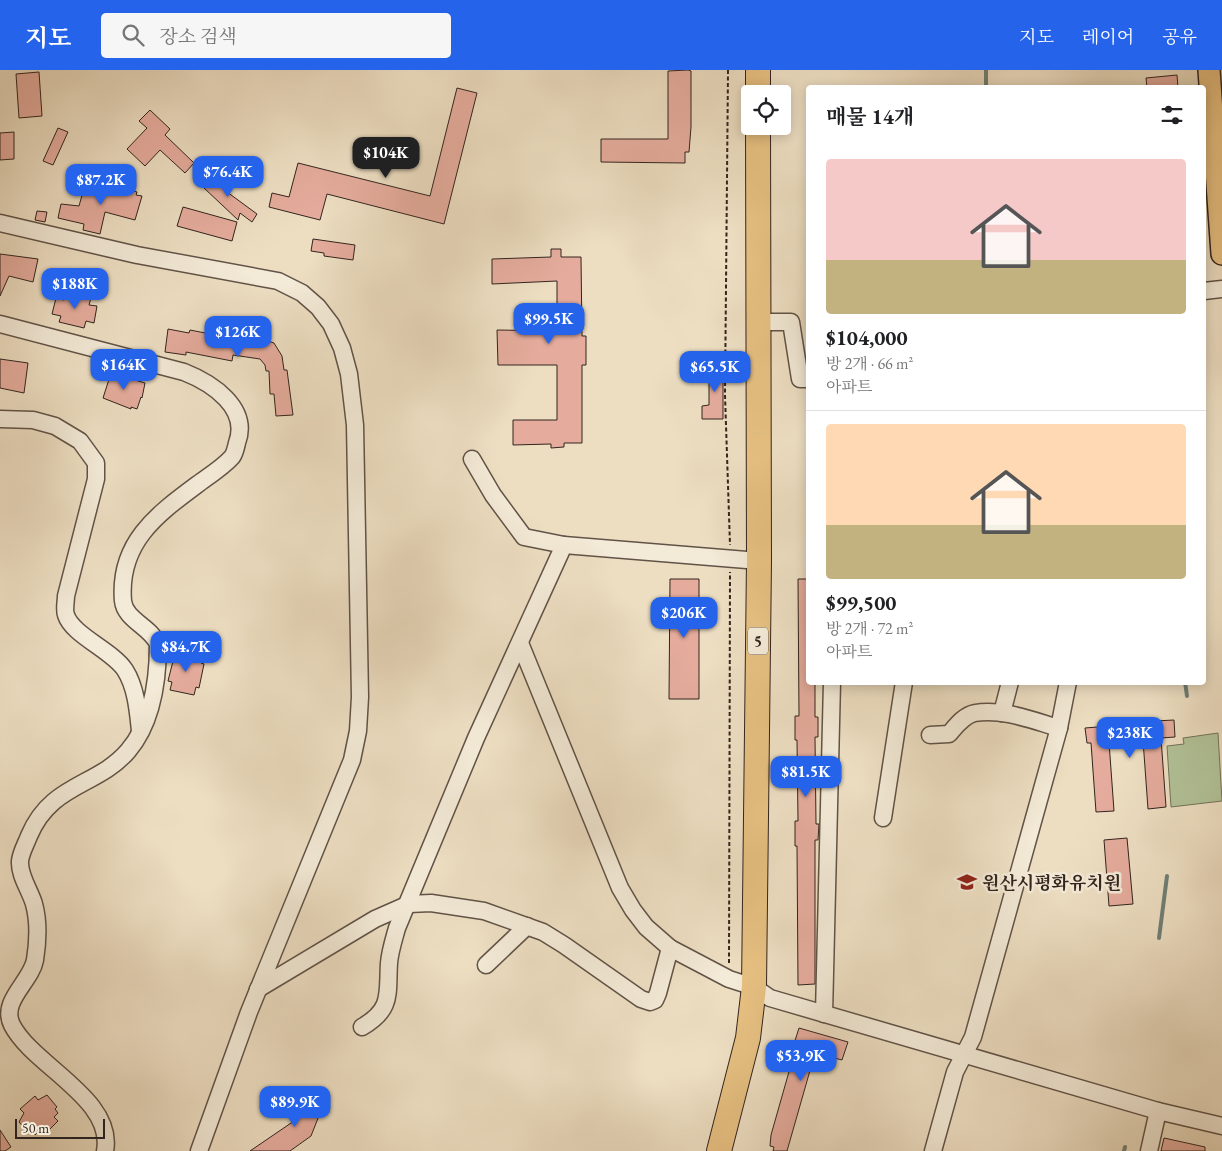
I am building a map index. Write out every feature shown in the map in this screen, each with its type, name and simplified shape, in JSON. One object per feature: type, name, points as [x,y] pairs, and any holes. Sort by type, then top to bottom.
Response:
[{"type":"highway","points":[[758,70],[758,85]]},
{"type":"highway","name":"5","points":[[719,1151],[748,1038],[754,987],[759,561],[758,135]]},
{"type":"main road","points":[[1209,70],[1208,104],[1218,139],[1222,254]]},
{"type":"street","points":[[0,223],[137,255],[278,281],[302,293],[318,307],[331,324],[342,348],[349,374],[355,425],[360,697],[358,731],[352,760],[258,989],[199,1151]]},
{"type":"street","points":[[1206,291],[1222,289]]},
{"type":"street","points":[[758,322],[791,322],[800,379],[806,379]]},
{"type":"street","points":[[0,324],[184,372],[207,381],[233,407],[240,424],[240,436],[233,456],[152,520],[137,538],[132,549],[125,573],[123,602],[126,611],[148,631],[158,644],[149,715],[128,751],[115,763],[48,806],[33,826],[20,862],[23,878],[34,903],[38,932],[35,962],[12,1002],[8,1014],[12,1026],[32,1050],[80,1094],[98,1114],[105,1130],[105,1151]]},
{"type":"street","points":[[0,419],[33,420],[55,426],[80,440],[96,463],[96,479],[66,596],[66,615],[72,624],[96,645],[112,655],[126,671],[137,704],[140,731]]},
{"type":"street","points":[[472,460],[476,470],[524,537],[564,545],[759,561]]},
{"type":"street","points":[[362,1027],[378,1018],[385,1008],[388,997],[389,960],[397,928],[476,738],[564,545]]},
{"type":"street","points":[[520,643],[620,888],[646,927],[670,948],[729,979],[754,987],[770,998],[963,1056],[1158,1111],[1222,1126]]},
{"type":"street","points":[[824,1014],[832,685]]},
{"type":"street","points":[[883,818],[904,685]]},
{"type":"street","points":[[1002,713],[1009,685]]},
{"type":"street","points":[[933,1151],[955,1072],[973,1036],[1059,728],[1067,685]]},
{"type":"street","points":[[930,735],[949,734],[961,720],[974,713],[1002,713],[1059,728]]},
{"type":"street","points":[[258,989],[375,919],[408,904],[431,903],[484,910],[527,926],[564,945],[629,991],[650,1002],[656,1000],[670,948]]},
{"type":"street","points":[[486,965],[527,926]]},
{"type":"street","points":[[1149,1151],[1158,1111]]},
{"type":"path","points":[[728,70],[725,395],[730,549]]},
{"type":"path","points":[[729,979],[730,568]]},
{"type":"green space","points":[[1218,733],[1222,801],[1171,807],[1167,746],[1184,744],[1183,738]]},
{"type":"building","points":[[668,71],[691,71],[691,127],[689,152],[685,152],[685,163],[601,162],[601,139],[668,139]]},
{"type":"building","points":[[39,72],[42,116],[19,118],[16,74]]},
{"type":"building","points":[[1177,75],[1178,85],[1147,85],[1146,78]]},
{"type":"building","points":[[457,88],[477,93],[444,224],[327,194],[320,220],[269,207],[272,193],[289,197],[298,163],[430,196]]},
{"type":"building","points":[[150,110],[170,129],[165,135],[194,163],[185,173],[160,150],[145,166],[127,149],[147,128],[139,121]]},
{"type":"building","points":[[58,128],[68,132],[53,165],[43,161]]},
{"type":"building","points":[[14,132],[14,159],[0,160],[0,133]]},
{"type":"building","points":[[220,171],[230,181],[223,189],[257,214],[252,222],[240,213],[238,220],[204,188]]},
{"type":"building","points":[[90,182],[100,184],[101,182],[137,192],[136,195],[142,196],[135,220],[105,212],[100,234],[83,230],[84,224],[58,218],[61,204],[79,206],[84,188],[88,189]]},
{"type":"building","points":[[183,207],[237,222],[232,241],[177,226]]},
{"type":"building","points":[[37,211],[47,212],[45,222],[35,220]]},
{"type":"building","points":[[313,239],[355,245],[353,260],[324,256],[324,253],[311,251]]},
{"type":"building","points":[[551,249],[561,249],[561,257],[581,257],[582,336],[586,336],[586,365],[582,365],[582,443],[564,443],[564,447],[551,448],[551,444],[513,445],[513,420],[557,420],[557,365],[498,365],[497,330],[557,331],[557,281],[492,284],[492,259],[551,257]]},
{"type":"building","points":[[0,254],[38,259],[33,282],[9,276],[0,296]]},
{"type":"building","points":[[66,292],[91,298],[89,305],[97,306],[94,323],[86,321],[84,328],[59,322],[61,316],[52,314],[56,298],[64,300]]},
{"type":"building","points":[[168,329],[189,333],[190,330],[236,339],[237,332],[261,336],[260,338],[274,343],[282,356],[284,370],[287,370],[293,415],[276,416],[274,394],[270,394],[269,371],[266,371],[265,365],[260,359],[233,355],[232,361],[186,352],[186,355],[165,352]]},
{"type":"building","points":[[0,359],[28,363],[24,393],[0,388]]},
{"type":"building","points":[[709,363],[723,363],[723,419],[702,419],[702,406],[709,405]]},
{"type":"building","points":[[111,373],[145,383],[142,398],[137,409],[131,407],[131,409],[103,398]]},
{"type":"building","points":[[670,579],[699,579],[699,699],[669,699]]},
{"type":"building","points":[[798,579],[806,579],[806,685],[815,685],[815,717],[818,717],[818,737],[815,737],[816,824],[819,824],[818,840],[815,840],[815,984],[798,985],[797,846],[795,846],[795,821],[798,821],[795,716],[799,716]]},
{"type":"building","points":[[180,650],[203,655],[201,663],[204,664],[199,688],[196,687],[194,695],[170,690],[172,682],[168,681],[174,657],[178,658]]},
{"type":"building","points":[[1136,720],[1136,722],[1174,720],[1175,737],[1161,738],[1166,807],[1148,809],[1143,740],[1109,742],[1114,811],[1096,812],[1091,743],[1087,743],[1085,728],[1122,725],[1122,721]]},
{"type":"building","points":[[1127,838],[1133,904],[1109,906],[1104,840]]},
{"type":"building","points":[[799,1028],[848,1042],[842,1060],[815,1053],[787,1151],[773,1151],[774,1147],[770,1146],[771,1135],[796,1047],[793,1047]]},
{"type":"building","points":[[47,1095],[57,1107],[55,1109],[58,1113],[54,1117],[58,1121],[44,1135],[40,1130],[35,1135],[32,1131],[29,1133],[19,1122],[24,1113],[20,1109],[35,1096],[38,1100]]},
{"type":"building","points":[[302,1095],[324,1103],[311,1136],[290,1151],[250,1151],[294,1121]]},
{"type":"building","points":[[0,1130],[11,1147],[5,1151],[0,1151]]},
{"type":"building","points":[[1164,1138],[1205,1147],[1205,1151],[1161,1151]]},
{"type":"waterway","points":[[986,70],[986,85]]},
{"type":"waterway","points":[[1185,685],[1187,696]]},
{"type":"waterway","points":[[1159,938],[1167,876]]},
{"type":"waterway","points":[[1124,1151],[1125,1147]]},
{"type":"place","name":"원산시평화유치원","points":[[967,882]]}]
